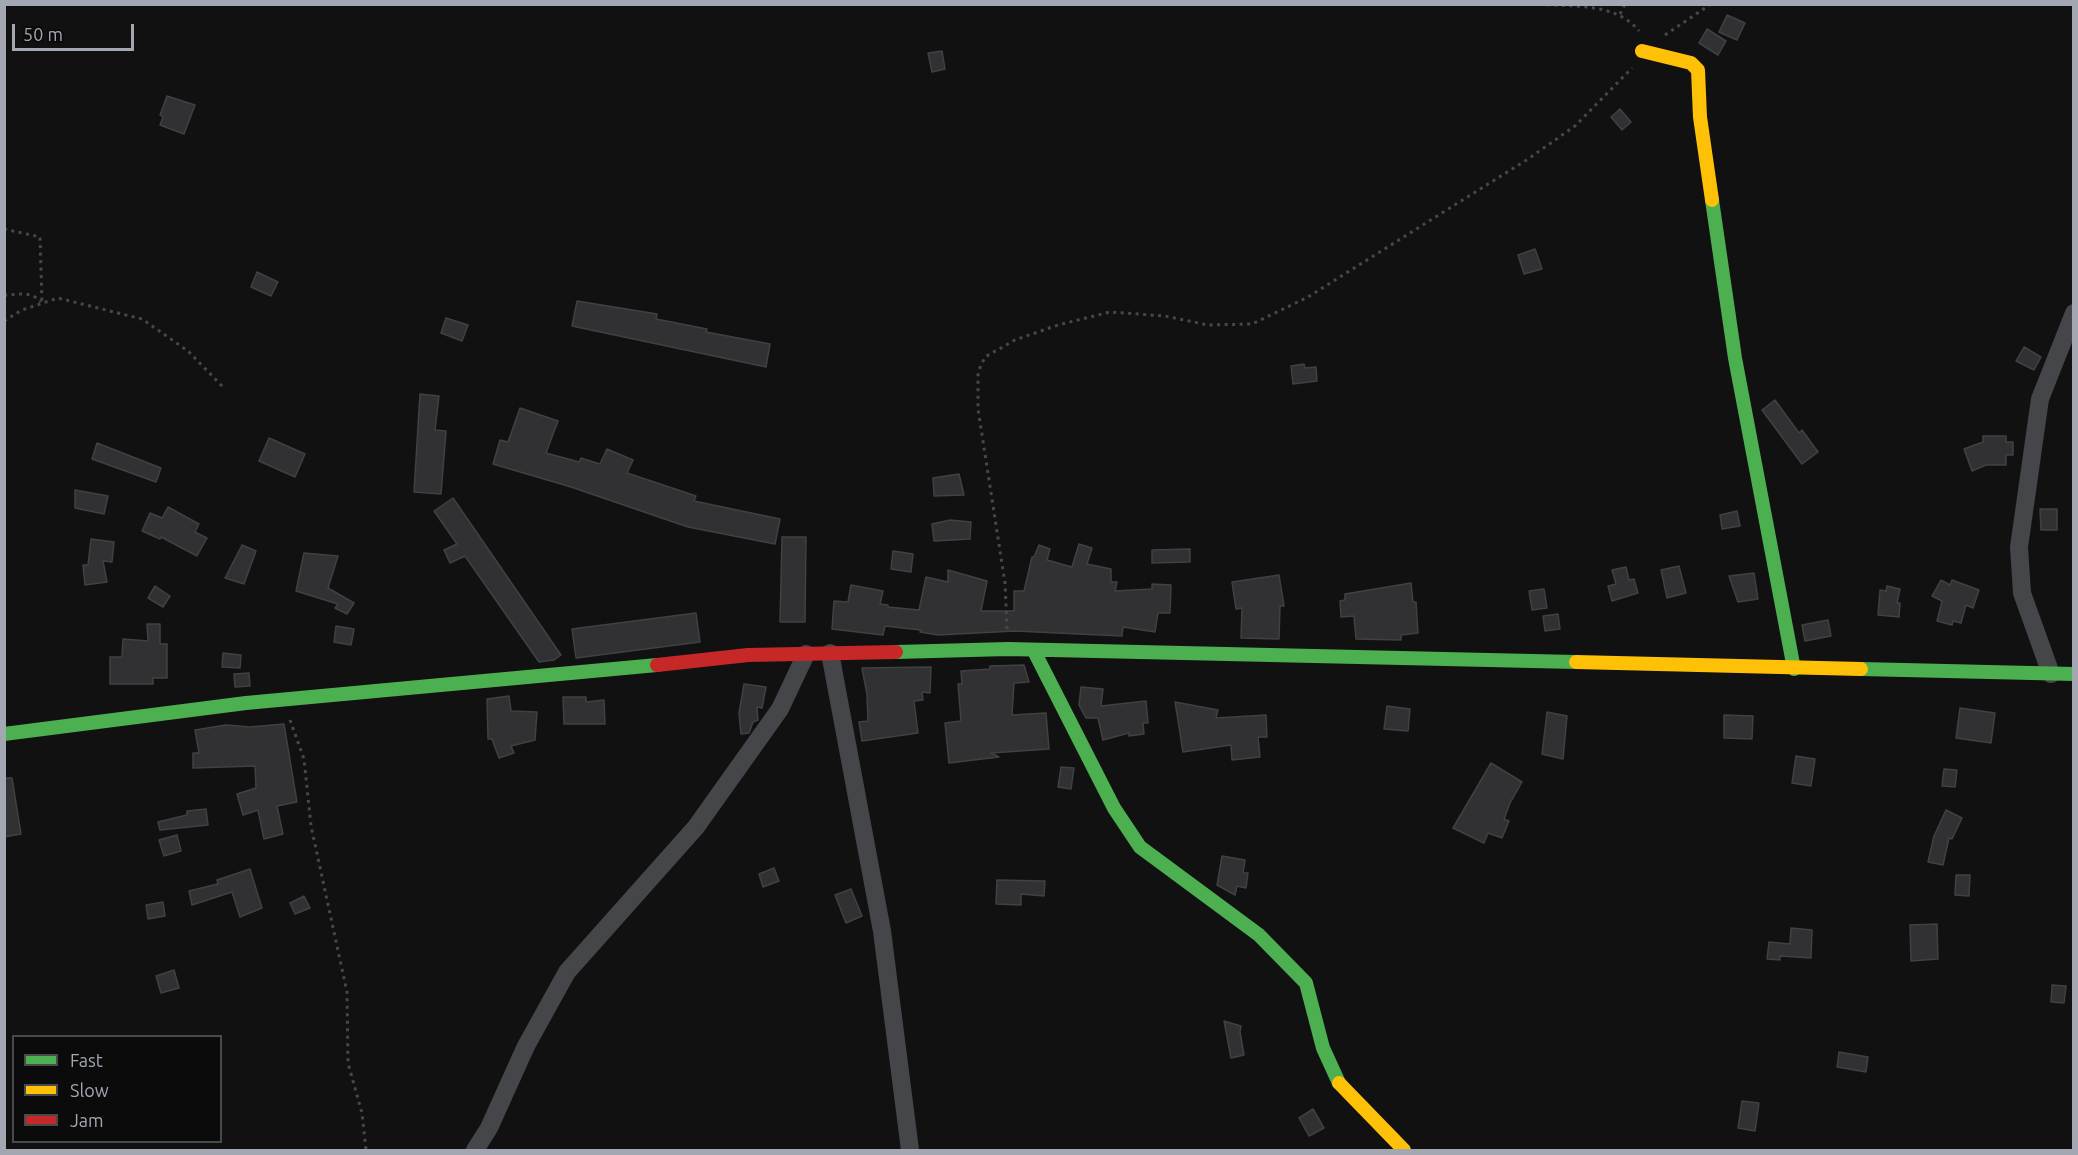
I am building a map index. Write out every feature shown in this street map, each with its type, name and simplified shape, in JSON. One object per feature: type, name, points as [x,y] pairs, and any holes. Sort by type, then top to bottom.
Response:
[{"type":"street","points":[[1642,51],[1691,63],[1698,70],[1700,117],[1735,358],[1794,669]]},
{"type":"street","points":[[2051,674],[2022,593],[2019,547],[2040,399],[2073,313]]},
{"type":"street","points":[[4,734],[277,700],[516,680],[748,655],[1008,649],[2073,674]]},
{"type":"street","points":[[1034,651],[1114,808],[1140,847],[1259,935],[1306,983],[1323,1048],[1339,1083],[1404,1150]]},
{"type":"street","points":[[830,653],[882,931],[910,1150]]},
{"type":"street","points":[[475,1150],[489,1128],[526,1046],[567,972],[696,827],[780,709],[806,654]]},
{"type":"path","points":[[1532,4],[1590,8],[1620,14],[1640,32],[1642,51]]},
{"type":"path","points":[[1620,14],[1625,4]]},
{"type":"path","points":[[1008,649],[1005,583],[978,409],[978,372],[985,357],[1015,340],[1058,325],[1110,312],[1165,316],[1208,325],[1252,324],[1308,297],[1528,159],[1575,126],[1603,100],[1636,63],[1642,51],[1711,4]]},
{"type":"path","points":[[4,229],[40,237],[42,304]]},
{"type":"path","points":[[4,295],[26,293],[36,297],[42,304]]},
{"type":"path","points":[[4,321],[22,310],[58,298],[142,319],[188,351],[224,388]]},
{"type":"path","points":[[277,700],[289,717],[304,759],[311,826],[347,992],[348,1063],[362,1113],[366,1150]]},
{"type":"building","points":[[1727,15],[1745,23],[1737,40],[1719,32]]},
{"type":"building","points":[[1707,29],[1726,41],[1718,55],[1699,43]]},
{"type":"building","points":[[942,51],[945,69],[932,72],[928,53]]},
{"type":"building","points":[[167,96],[195,105],[184,134],[160,125],[163,117],[160,115]]},
{"type":"building","points":[[1620,109],[1631,122],[1622,130],[1611,117]]},
{"type":"building","points":[[1535,249],[1542,269],[1524,274],[1518,255]]},
{"type":"building","points":[[257,272],[278,282],[271,296],[251,287]]},
{"type":"building","points":[[577,301],[657,314],[656,319],[707,329],[706,332],[770,344],[766,367],[572,326]]},
{"type":"building","points":[[446,318],[468,325],[462,341],[441,333]]},
{"type":"building","points":[[2024,347],[2041,357],[2034,370],[2016,361]]},
{"type":"building","points":[[1304,364],[1305,368],[1316,367],[1317,381],[1293,384],[1291,366]]},
{"type":"building","points":[[420,394],[439,396],[435,430],[446,431],[441,494],[414,492]]},
{"type":"building","points":[[1775,400],[1799,433],[1802,430],[1818,452],[1802,464],[1762,410]]},
{"type":"building","points":[[520,408],[558,421],[546,453],[579,462],[581,458],[600,464],[607,449],[633,460],[627,473],[696,496],[694,501],[780,519],[775,544],[688,527],[571,487],[493,464],[500,440],[508,442]]},
{"type":"building","points":[[1983,436],[2006,436],[2006,442],[2013,442],[2013,455],[2006,455],[2006,465],[1986,465],[1972,471],[1964,449],[1983,442]]},
{"type":"building","points":[[269,438],[305,454],[295,477],[259,461]]},
{"type":"building","points":[[97,443],[161,468],[156,482],[92,459]]},
{"type":"building","points":[[959,474],[964,495],[934,496],[933,478]]},
{"type":"building","points":[[75,490],[108,496],[104,514],[75,508]]},
{"type":"building","points":[[453,498],[561,655],[554,660],[539,662],[465,556],[450,563],[444,550],[457,544],[434,511]]},
{"type":"building","points":[[168,507],[199,524],[195,532],[207,538],[197,556],[161,537],[160,539],[142,531],[150,513],[162,518]]},
{"type":"building","points":[[2040,509],[2057,509],[2057,530],[2041,530]]},
{"type":"building","points":[[1737,511],[1740,526],[1722,529],[1720,515]]},
{"type":"building","points":[[950,520],[971,522],[970,539],[934,541],[932,524]]},
{"type":"building","points":[[782,537],[806,537],[805,622],[780,622]]},
{"type":"building","points":[[91,539],[114,542],[112,562],[103,561],[107,582],[85,585],[83,565],[88,565]]},
{"type":"building","points":[[1079,544],[1092,548],[1087,564],[1111,569],[1111,582],[1117,582],[1115,591],[1152,589],[1152,584],[1171,585],[1170,613],[1158,613],[1155,632],[1123,627],[1122,636],[1015,631],[938,635],[920,632],[921,630],[885,626],[883,635],[832,629],[834,601],[848,602],[851,585],[883,591],[880,604],[888,605],[888,607],[919,610],[926,577],[948,582],[948,570],[987,581],[981,611],[1014,611],[1014,591],[1024,591],[1032,557],[1039,545],[1050,549],[1047,560],[1072,567]]},
{"type":"building","points":[[242,545],[256,551],[244,584],[225,578]]},
{"type":"building","points":[[1190,549],[1190,562],[1152,563],[1152,550]]},
{"type":"building","points":[[893,551],[913,554],[911,572],[891,569]]},
{"type":"building","points":[[304,553],[338,556],[328,588],[354,603],[347,614],[335,608],[338,604],[296,591]]},
{"type":"building","points":[[1679,566],[1686,593],[1667,598],[1661,570]]},
{"type":"building","points":[[1626,567],[1629,580],[1634,579],[1638,593],[1612,601],[1608,586],[1616,584],[1612,570]]},
{"type":"building","points":[[1754,573],[1758,599],[1738,602],[1729,576]]},
{"type":"building","points":[[1279,575],[1284,606],[1280,606],[1279,639],[1241,638],[1242,608],[1236,609],[1232,582]]},
{"type":"building","points":[[1941,580],[1950,585],[1952,580],[1979,590],[1973,608],[1966,605],[1961,623],[1953,621],[1952,625],[1937,621],[1942,601],[1932,596]]},
{"type":"building","points":[[1411,583],[1413,602],[1416,602],[1418,633],[1401,635],[1401,640],[1356,639],[1354,616],[1341,617],[1340,601],[1345,600],[1345,594]]},
{"type":"building","points":[[155,586],[170,596],[163,607],[148,598]]},
{"type":"building","points":[[1887,586],[1900,589],[1897,603],[1900,603],[1899,617],[1878,615],[1880,590],[1886,591]]},
{"type":"building","points":[[1544,589],[1547,608],[1532,610],[1529,591]]},
{"type":"building","points":[[696,613],[700,642],[576,658],[572,629]]},
{"type":"building","points":[[1558,614],[1560,629],[1545,631],[1543,616]]},
{"type":"building","points":[[1828,620],[1831,636],[1805,641],[1802,625]]},
{"type":"building","points":[[147,624],[160,624],[160,644],[167,644],[167,678],[153,678],[153,684],[110,684],[110,657],[122,657],[123,639],[148,641]]},
{"type":"building","points":[[336,626],[354,629],[351,645],[334,642]]},
{"type":"building","points":[[223,653],[241,655],[240,668],[222,667]]},
{"type":"building","points":[[1024,665],[1029,682],[1014,683],[1012,715],[1046,713],[1049,749],[991,753],[999,757],[949,763],[945,723],[961,721],[958,684],[962,684],[961,671],[990,669],[990,666]]},
{"type":"building","points":[[931,667],[930,693],[922,692],[923,700],[914,701],[918,733],[862,741],[859,722],[868,721],[867,694],[862,668]]},
{"type":"building","points":[[249,673],[250,686],[235,687],[234,674]]},
{"type":"building","points":[[744,684],[766,687],[762,708],[757,707],[758,720],[753,722],[749,733],[741,734],[739,713]]},
{"type":"building","points":[[1081,687],[1103,689],[1101,706],[1146,701],[1148,723],[1143,723],[1144,734],[1129,736],[1129,733],[1103,740],[1098,718],[1086,718],[1079,705]]},
{"type":"building","points":[[509,696],[511,711],[537,712],[535,740],[511,746],[514,753],[499,758],[492,739],[488,739],[487,699]]},
{"type":"building","points":[[563,697],[586,697],[586,702],[604,700],[605,724],[564,724]]},
{"type":"building","points":[[1175,702],[1218,710],[1216,718],[1266,715],[1267,737],[1258,737],[1260,757],[1232,760],[1231,745],[1183,752]]},
{"type":"building","points":[[1387,706],[1410,709],[1408,731],[1384,729]]},
{"type":"building","points":[[1960,708],[1995,713],[1991,743],[1956,738]]},
{"type":"building","points":[[1547,712],[1567,716],[1563,759],[1542,754]]},
{"type":"building","points":[[1724,715],[1753,716],[1752,739],[1724,738]]},
{"type":"building","points":[[284,724],[297,802],[277,806],[283,834],[264,839],[258,810],[243,815],[237,794],[256,788],[255,766],[193,768],[193,753],[199,753],[195,730],[226,725],[250,727]]},
{"type":"building","points":[[1796,756],[1815,759],[1811,786],[1792,783]]},
{"type":"building","points":[[1491,763],[1522,782],[1504,819],[1509,821],[1502,838],[1488,833],[1484,843],[1453,828]]},
{"type":"building","points":[[1061,767],[1074,768],[1071,789],[1058,787]]},
{"type":"building","points":[[1944,769],[1957,770],[1955,787],[1942,786]]},
{"type":"building","points":[[4,778],[12,778],[21,834],[4,837]]},
{"type":"building","points":[[206,809],[208,825],[160,830],[158,822],[187,815],[187,811]]},
{"type":"building","points":[[1946,810],[1962,818],[1952,839],[1949,838],[1943,865],[1928,862],[1934,836]]},
{"type":"building","points":[[177,835],[181,851],[164,856],[159,840]]},
{"type":"building","points":[[1222,856],[1245,860],[1243,873],[1248,873],[1246,888],[1237,886],[1235,895],[1217,885]]},
{"type":"building","points":[[774,868],[779,881],[763,887],[759,874]]},
{"type":"building","points":[[250,869],[262,908],[240,917],[232,892],[192,905],[189,891],[218,884],[217,880]]},
{"type":"building","points":[[1956,875],[1970,875],[1969,896],[1955,895]]},
{"type":"building","points":[[997,880],[1045,881],[1044,896],[1021,894],[1021,905],[996,904]]},
{"type":"building","points":[[851,889],[862,916],[846,923],[835,895]]},
{"type":"building","points":[[304,896],[310,908],[295,914],[290,903]]},
{"type":"building","points":[[163,902],[165,916],[148,919],[146,905]]},
{"type":"building","points":[[1937,924],[1938,959],[1911,961],[1910,925]]},
{"type":"building","points":[[1791,928],[1812,930],[1811,958],[1780,956],[1780,960],[1767,959],[1769,942],[1790,944]]},
{"type":"building","points":[[174,970],[179,988],[161,993],[156,976]]},
{"type":"building","points":[[2052,985],[2066,986],[2064,1003],[2051,1002]]},
{"type":"building","points":[[1224,1021],[1241,1026],[1244,1055],[1231,1058]]},
{"type":"building","points":[[1839,1052],[1868,1057],[1866,1072],[1837,1067]]},
{"type":"building","points":[[1742,1101],[1759,1103],[1755,1131],[1738,1128]]},
{"type":"building","points":[[1313,1109],[1324,1128],[1309,1136],[1299,1118]]},
{"type":"traffic: fast","points":[[1712,200],[1735,358],[1794,669]]},
{"type":"traffic: fast","points":[[896,652],[1008,649],[1576,662]]},
{"type":"traffic: fast","points":[[1034,651],[1114,808],[1140,847],[1259,935],[1306,983],[1323,1048],[1339,1083]]},
{"type":"traffic: fast","points":[[4,734],[246,703],[657,665]]},
{"type":"traffic: fast","points":[[1861,669],[2074,674]]},
{"type":"traffic: slow","points":[[1642,51],[1691,63],[1698,70],[1700,117],[1712,200]]},
{"type":"traffic: slow","points":[[1576,662],[1861,669]]},
{"type":"traffic: slow","points":[[1339,1083],[1404,1150]]},
{"type":"traffic: jam","points":[[657,665],[748,655],[896,652]]}]
